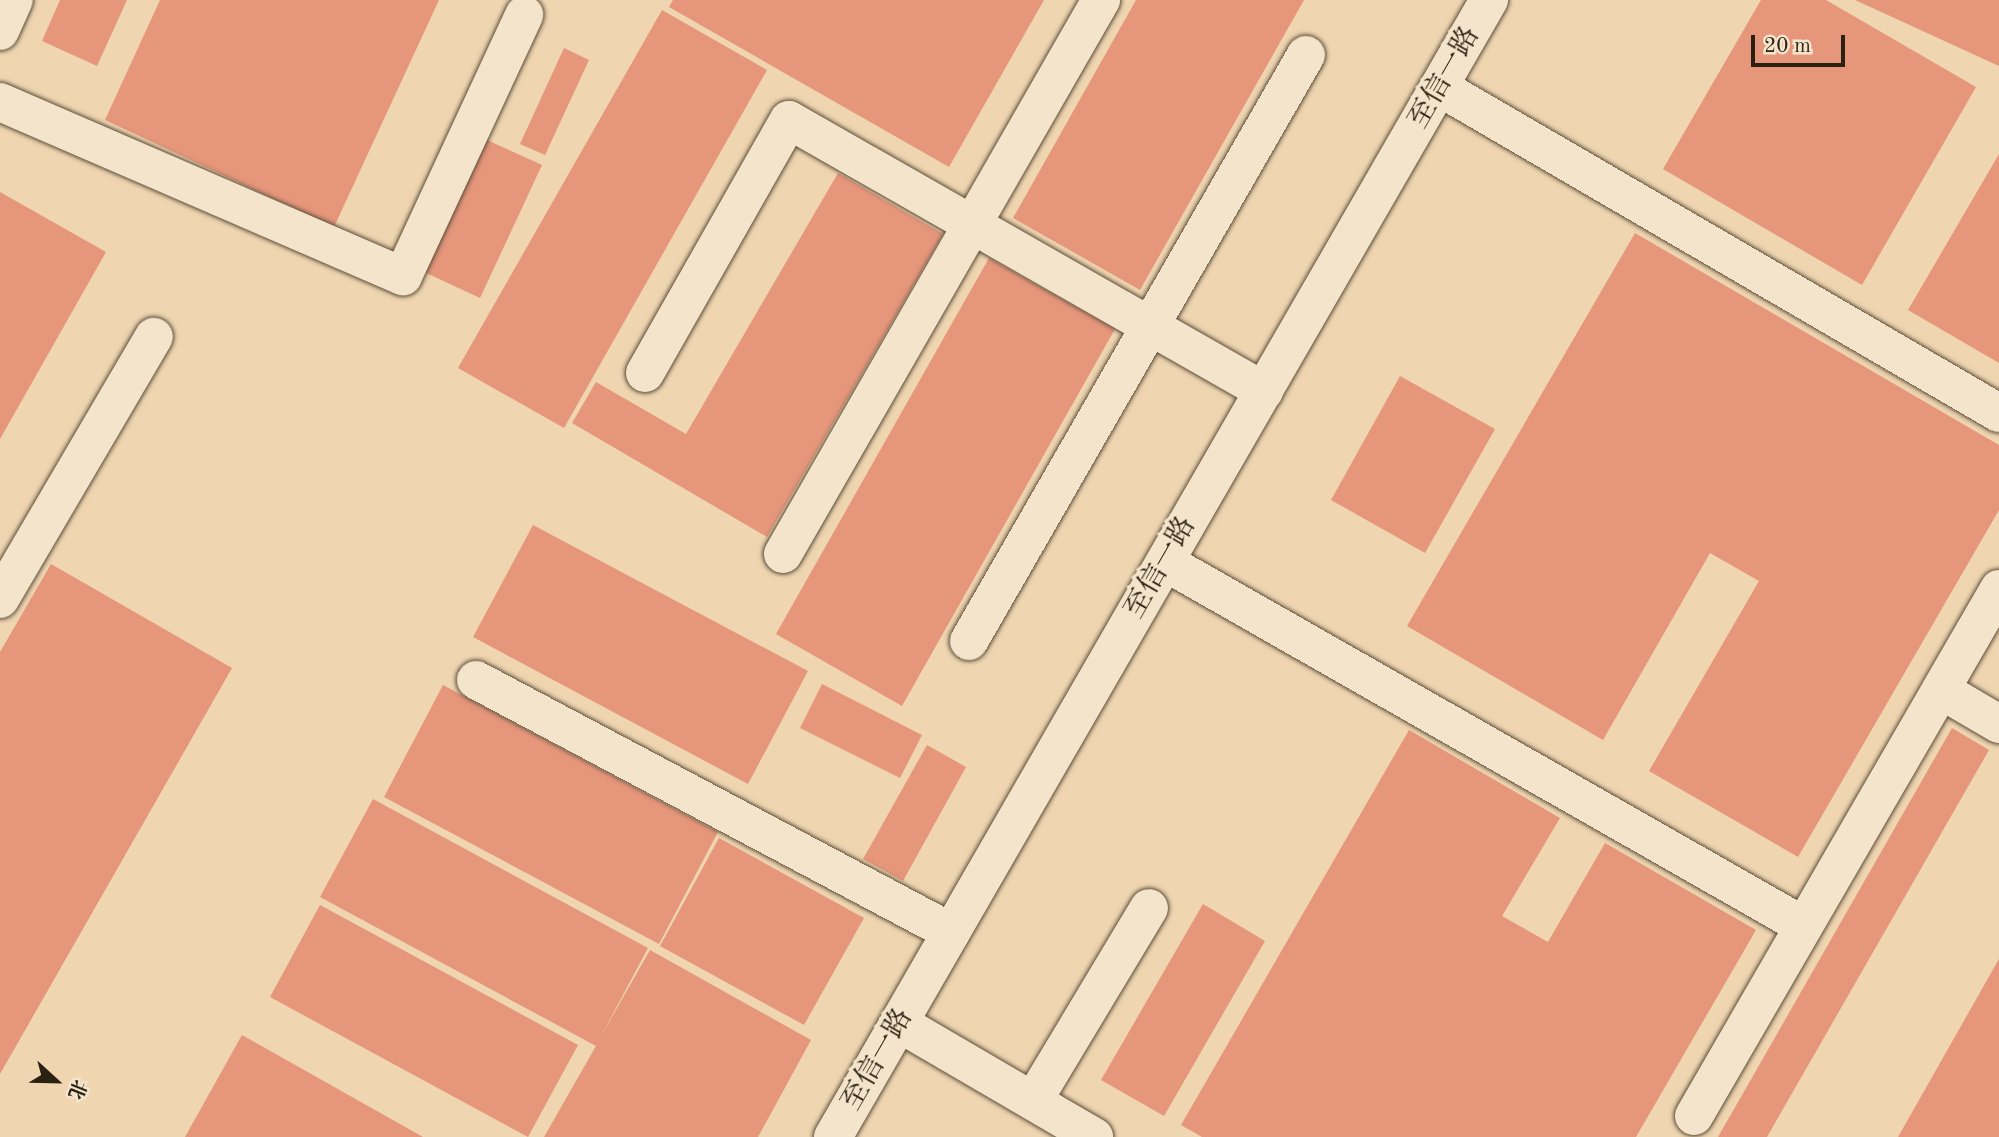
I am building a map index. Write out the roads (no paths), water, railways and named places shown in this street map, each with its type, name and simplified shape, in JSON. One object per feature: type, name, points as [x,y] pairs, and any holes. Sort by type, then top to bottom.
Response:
[{"type":"street","points":[[0,31],[14,0]]},
{"type":"street","points":[[783,554],[1101,0]]},
{"type":"street","name":"至信一路","points":[[833,1137],[1489,0]]},
{"type":"street","points":[[0,102],[403,276],[524,15]]},
{"type":"street","points":[[969,641],[1306,55]]},
{"type":"street","points":[[1439,87],[1999,413]]},
{"type":"street","points":[[645,373],[789,120],[1264,391]]},
{"type":"street","points":[[0,599],[154,337]]},
{"type":"street","points":[[1165,562],[1804,926]]},
{"type":"street","points":[[1694,1116],[1999,589]]},
{"type":"street","points":[[476,680],[951,932]]},
{"type":"street","points":[[1941,690],[1999,724]]},
{"type":"street","points":[[899,1023],[1060,1124],[1149,908]]}]
